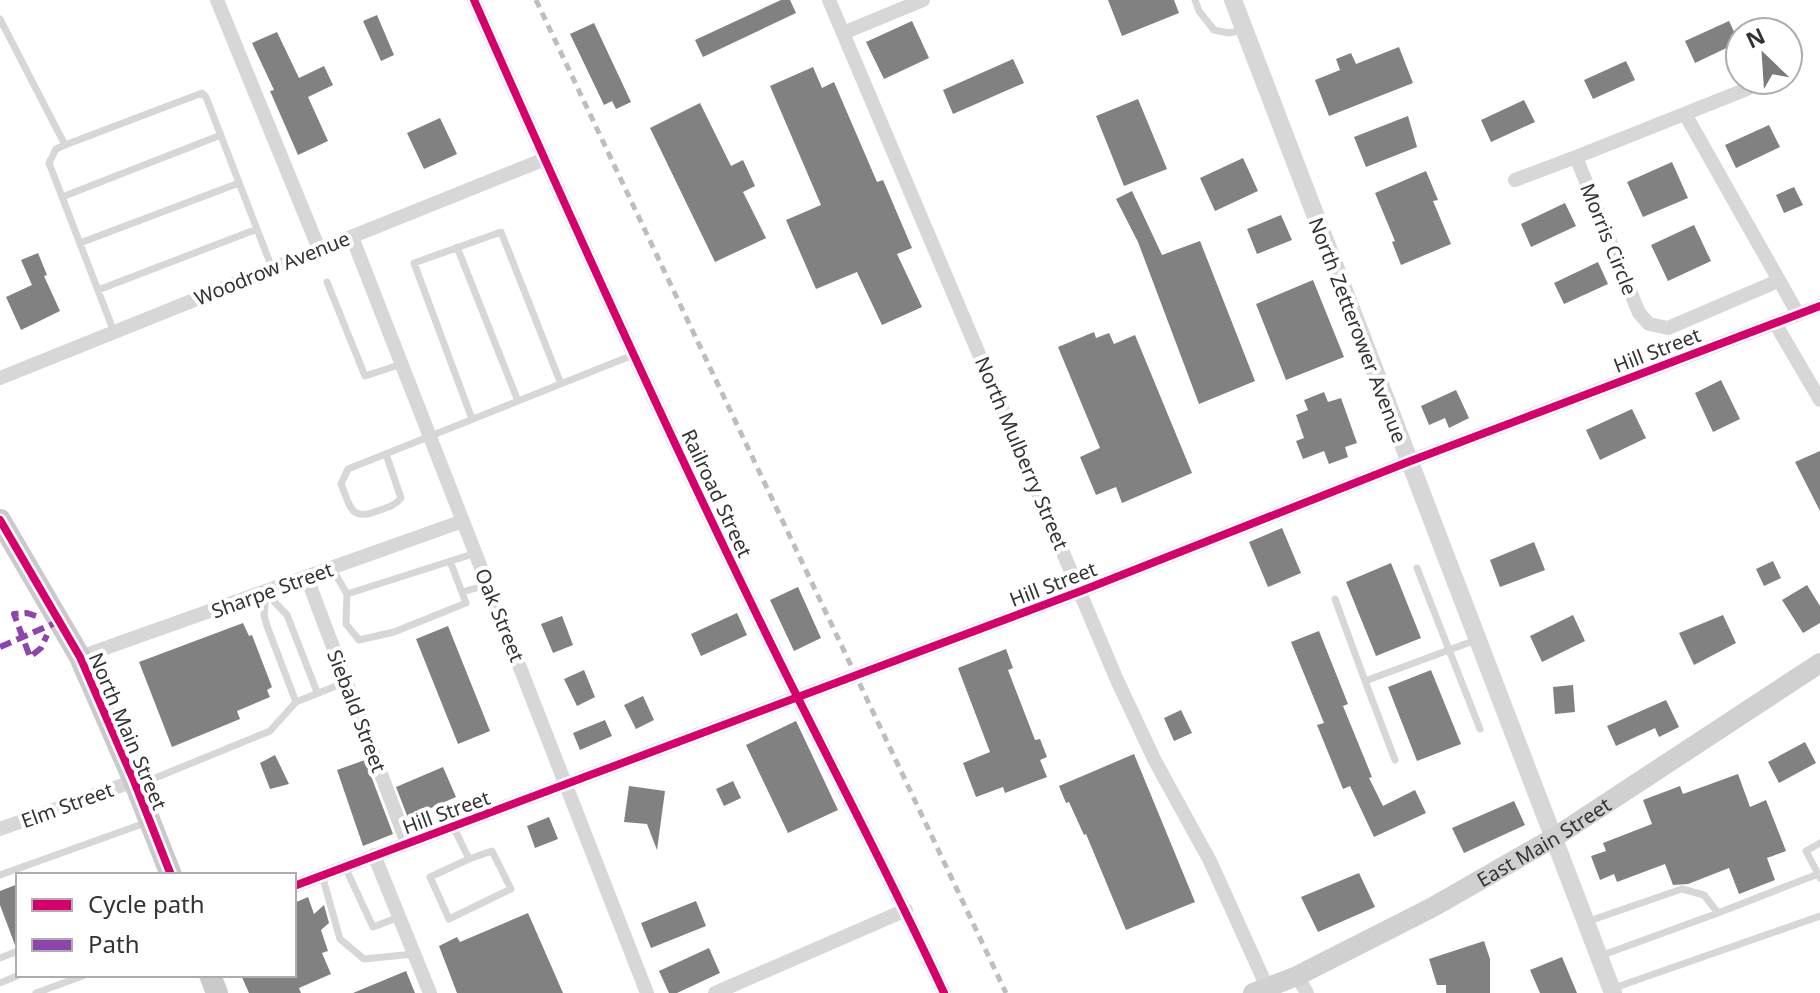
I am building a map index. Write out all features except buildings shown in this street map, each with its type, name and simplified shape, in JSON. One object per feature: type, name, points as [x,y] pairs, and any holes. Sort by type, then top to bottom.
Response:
[{"type":"main road","name":"North Main Street","points":[[0,520],[80,657],[170,873]]},
{"type":"main road","name":"East Main Street","points":[[1260,990],[1302,984],[1555,837],[1818,669]]},
{"type":"street","points":[[217,0],[319,249]]},
{"type":"street","name":"Railroad Street","points":[[474,0],[754,610],[906,910],[944,993]]},
{"type":"street","name":"North Mulberry Street","points":[[829,0],[1117,680],[1155,761],[1210,861],[1260,990]]},
{"type":"street","points":[[843,33],[923,0]]},
{"type":"street","name":"North Zetterower Avenue","points":[[1233,0],[1612,991]]},
{"type":"street","name":"Morris Circle","points":[[1515,180],[1730,96]]},
{"type":"street","points":[[1685,114],[1798,314]]},
{"type":"street","name":"Morris Circle","points":[[1576,157],[1639,313],[1649,324],[1668,328],[1778,281]]},
{"type":"street","name":"Woodrow Avenue","points":[[0,378],[545,159]]},
{"type":"street","name":"Oak Street","points":[[352,237],[647,993]]},
{"type":"street","name":"Hill Street","points":[[296,885],[1081,591],[1408,462],[1820,306]]},
{"type":"street","points":[[1775,323],[1820,400]]},
{"type":"street","name":"Sharpe Street","points":[[80,657],[463,521]]},
{"type":"street","name":"Siebald Street","points":[[307,578],[407,843]]},
{"type":"street","name":"Elm Street","points":[[0,829],[135,783]]},
{"type":"street","points":[[374,855],[430,993]]},
{"type":"street","points":[[715,993],[906,910]]},
{"type":"lane","points":[[1195,0],[1199,11],[1214,30],[1229,33],[1244,29]]},
{"type":"lane","points":[[0,19],[65,145]]},
{"type":"lane","points":[[114,332],[49,163],[56,149],[65,145],[197,93],[206,97],[272,268]]},
{"type":"lane","points":[[62,197],[221,135]]},
{"type":"lane","points":[[80,243],[239,183]]},
{"type":"lane","points":[[98,290],[257,229]]},
{"type":"lane","points":[[472,419],[414,263],[501,232],[561,384]]},
{"type":"lane","points":[[457,247],[518,401]]},
{"type":"lane","points":[[327,282],[365,376],[402,364]]},
{"type":"lane","points":[[386,454],[401,498],[397,504],[365,516],[357,515],[341,484],[348,469],[635,354]]},
{"type":"lane","points":[[347,594],[476,553]]},
{"type":"lane","points":[[332,568],[347,594],[346,624],[359,640],[394,632],[466,603],[450,561]]},
{"type":"lane","points":[[1417,568],[1480,729]]},
{"type":"lane","points":[[462,592],[488,585]]},
{"type":"lane","points":[[266,593],[287,615],[317,692]]},
{"type":"lane","points":[[266,593],[264,615],[267,626],[296,702]]},
{"type":"lane","points":[[1335,599],[1395,760]]},
{"type":"lane","points":[[1365,681],[1478,639]]},
{"type":"lane","points":[[135,783],[270,731],[296,702],[346,681]]},
{"type":"lane","points":[[0,875],[150,821]]},
{"type":"lane","points":[[453,826],[469,859]]},
{"type":"lane","points":[[1600,956],[1819,876],[1806,851],[1820,843]]},
{"type":"lane","points":[[492,851],[511,889],[449,919],[430,877],[469,859],[492,851]]},
{"type":"lane","points":[[345,866],[373,927],[399,917]]},
{"type":"lane","points":[[322,875],[340,939],[364,959],[414,954]]},
{"type":"lane","points":[[1587,922],[1682,889],[1704,895],[1718,913]]},
{"type":"lane","points":[[1612,991],[1820,916]]},
{"type":"lane","points":[[36,993],[80,977]]},
{"type":"railway","points":[[536,0],[1006,993]]},
{"type":"marked path","points":[[36,616],[14,614],[30,657],[41,648],[47,635]]},
{"type":"marked path","points":[[0,647],[55,623]]},
{"type":"cycle path","points":[[474,0],[682,458],[944,993]]},
{"type":"cycle path","points":[[296,885],[1081,591],[1408,462],[1820,306]]},
{"type":"cycle path","points":[[0,520],[80,657],[170,873]]}]
